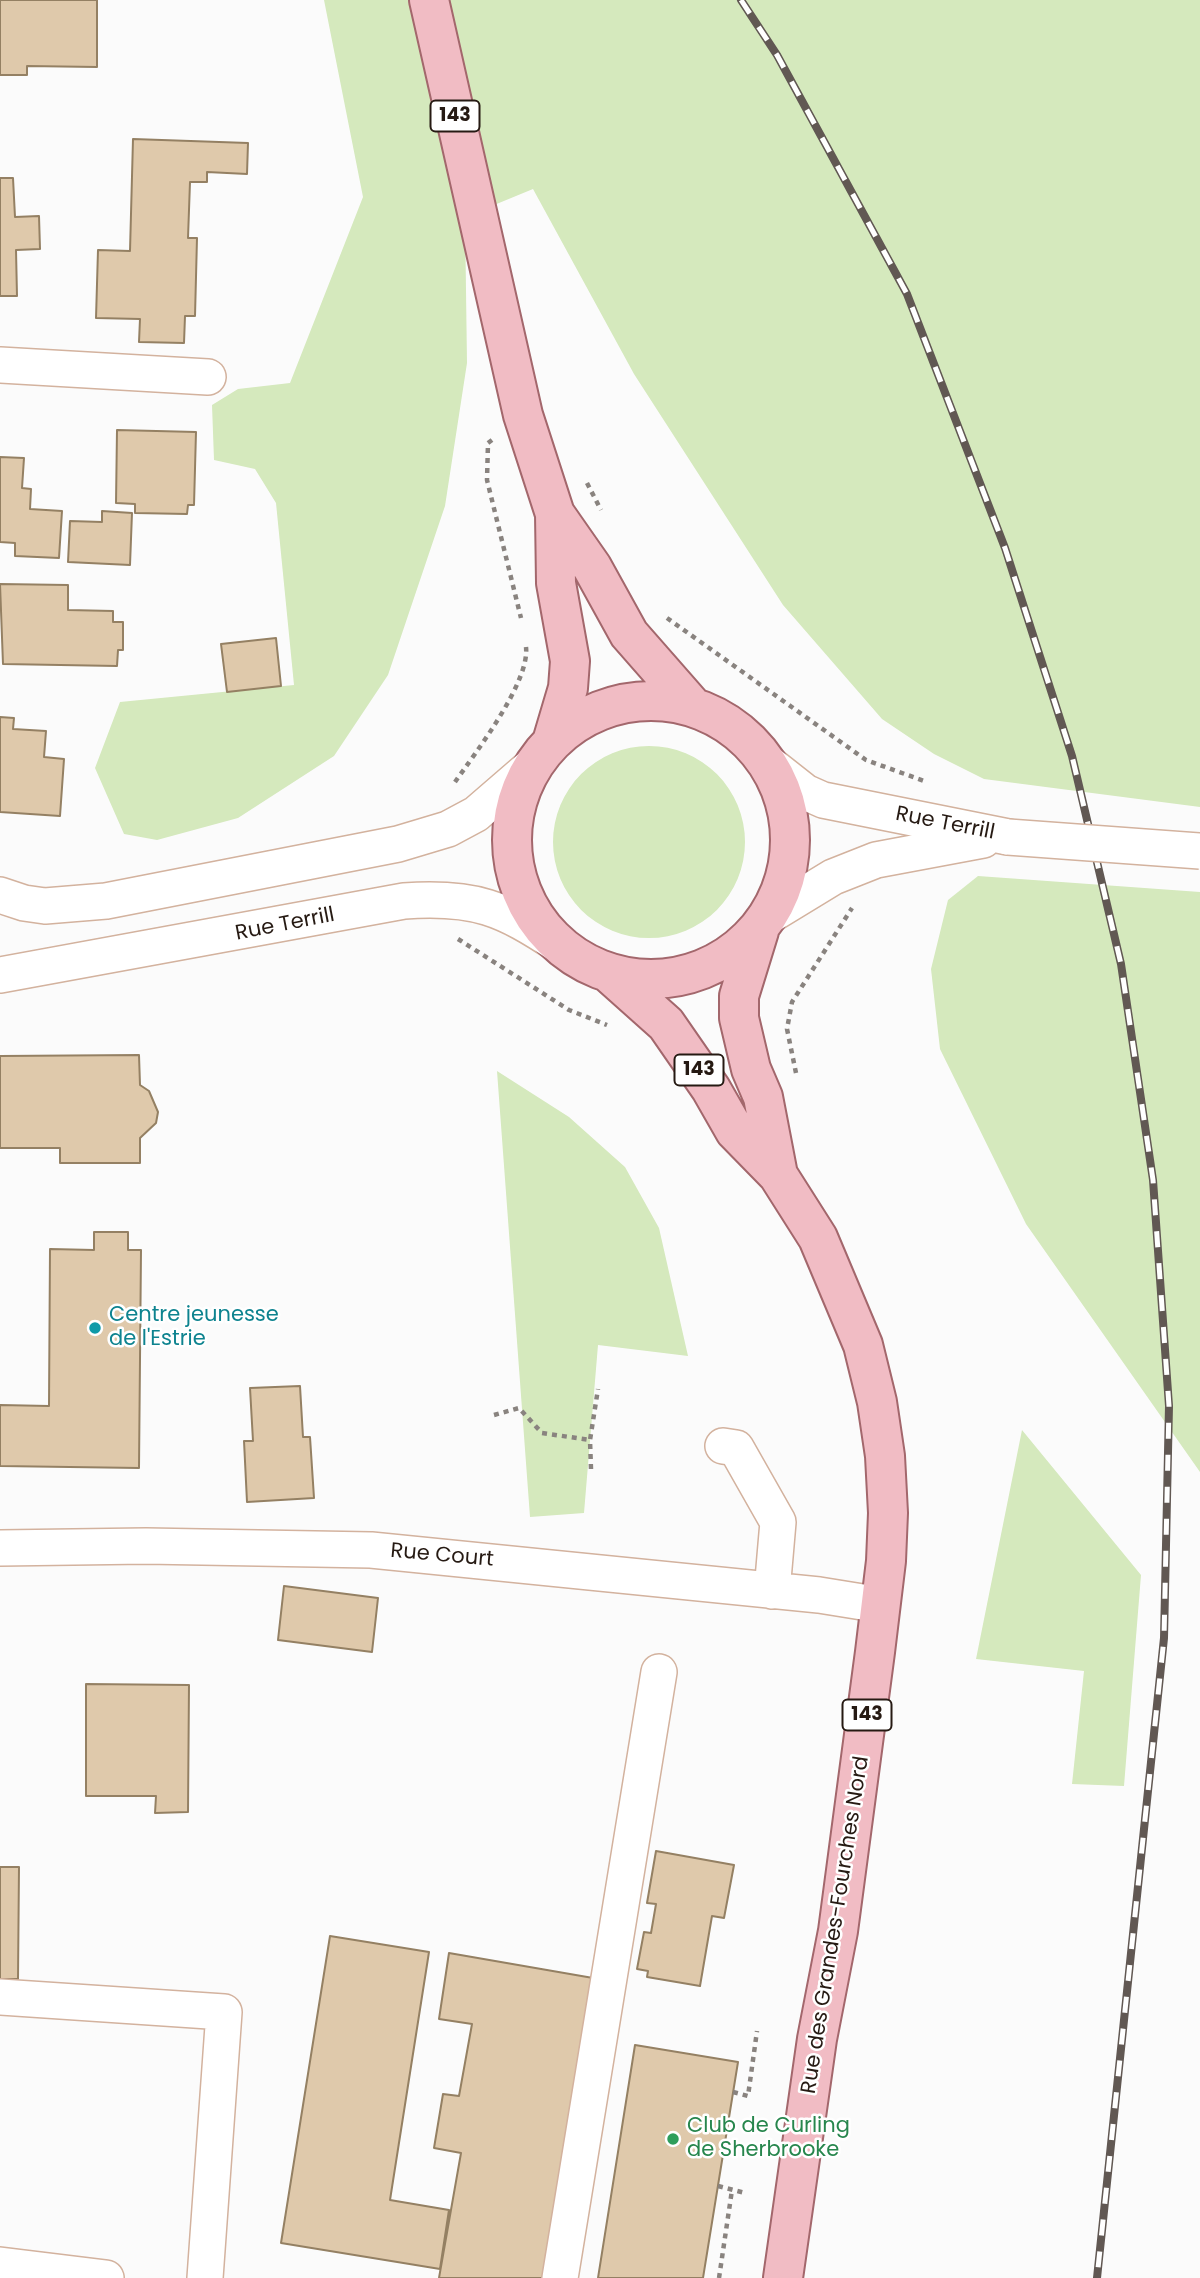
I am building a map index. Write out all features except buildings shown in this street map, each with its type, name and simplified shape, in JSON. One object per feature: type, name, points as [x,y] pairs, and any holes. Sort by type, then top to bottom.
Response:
[{"type":"main road","name":"143","points":[[429,0],[523,415],[555,514],[556,583],[570,661],[568,688],[544,752],[520,792],[512,825],[513,859],[522,891],[537,922],[560,946],[583,962],[610,974],[651,980],[692,974],[729,957],[764,922],[784,887],[790,822],[782,791],[767,762],[747,738],[721,720],[693,707],[663,701],[633,702],[603,709],[576,723],[544,752]]},
{"type":"main road","name":"143","points":[[555,514],[592,566],[613,610],[629,634],[693,707]]},
{"type":"main road","name":"Rue des Grandes-Fourches Nord","points":[[764,922],[739,996],[739,1018],[745,1051],[763,1097],[778,1175]]},
{"type":"main road","name":"Rue des Grandes-Fourches Nord","points":[[610,974],[666,1024],[704,1077],[735,1131],[778,1175],[818,1238],[863,1345],[877,1402],[885,1456],[888,1513],[881,1605],[838,1931],[817,2039],[783,2278]]},
{"type":"street","points":[[0,365],[208,377]]},
{"type":"street","points":[[0,895],[24,904],[45,906],[106,901],[398,844],[448,829],[476,814],[544,752]]},
{"type":"street","name":"Rue Terrill","points":[[767,762],[805,792],[823,800],[1008,837]]},
{"type":"street","points":[[1008,837],[1200,851]]},
{"type":"street","name":"Rue Terrill","points":[[764,922],[833,877],[876,860],[1008,837]]},
{"type":"street","name":"Rue Terrill","points":[[0,975],[404,901],[465,901],[497,909],[521,919],[560,946]]},
{"type":"street","points":[[723,1446],[736,1448],[778,1522],[772,1591]]},
{"type":"street","name":"Rue Court","points":[[0,1548],[146,1546],[371,1550],[772,1591],[881,1605]]},
{"type":"street","points":[[559,2278],[659,1672]]},
{"type":"street","points":[[0,1997],[224,2012],[205,2278]]},
{"type":"street","points":[[0,2264],[106,2278]]},
{"type":"path","points":[[522,623],[487,480],[488,443],[523,415]]},
{"type":"path","points":[[665,616],[866,760],[887,769]]},
{"type":"path","points":[[445,790],[454,783],[493,727],[528,662],[525,636]]},
{"type":"path","points":[[404,901],[569,1010],[616,1028]]},
{"type":"path","points":[[787,1030],[792,1002],[853,907],[862,901]]},
{"type":"path","points":[[591,1469],[590,1440],[598,1389]]},
{"type":"path","points":[[494,1415],[519,1408],[542,1433],[590,1440]]},
{"type":"path","points":[[733,2092],[748,2096],[757,2031]]},
{"type":"path","points":[[718,2186],[745,2193]]},
{"type":"path","points":[[719,2278],[732,2190]]},
{"type":"green space","points":[[324,0],[1200,0],[1200,807],[984,779],[934,754],[882,719],[783,605],[634,374],[533,189],[465,217],[467,363],[445,506],[388,675],[334,756],[238,818],[157,840],[124,834],[95,768],[120,702],[294,685],[276,503],[255,469],[214,460],[212,405],[238,389],[290,383],[363,197]]},
{"type":"green space","points":[[649,746],[686,753],[717,774],[738,805],[745,842],[738,879],[717,910],[686,931],[649,938],[612,931],[581,910],[560,879],[553,842],[560,805],[581,774],[612,753]]},
{"type":"green space","points":[[978,876],[1200,892],[1200,1472],[1026,1224],[940,1049],[931,969],[948,900]]},
{"type":"green space","points":[[497,1071],[569,1117],[625,1167],[659,1228],[688,1356],[598,1345],[584,1513],[530,1517]]},
{"type":"green space","points":[[1022,1430],[1141,1575],[1124,1786],[1072,1784],[1084,1671],[976,1659]]},
{"type":"railway","points":[[741,0],[777,55],[907,294],[1005,548],[1072,756],[1121,964],[1153,1180],[1169,1406],[1164,1638],[1097,2278]]},
{"type":"place","name":"Centre jeunesse de l'Estrie","points":[[95,1328]]},
{"type":"place","name":"Club de Curling de Sherbrooke","points":[[673,2139]]}]
